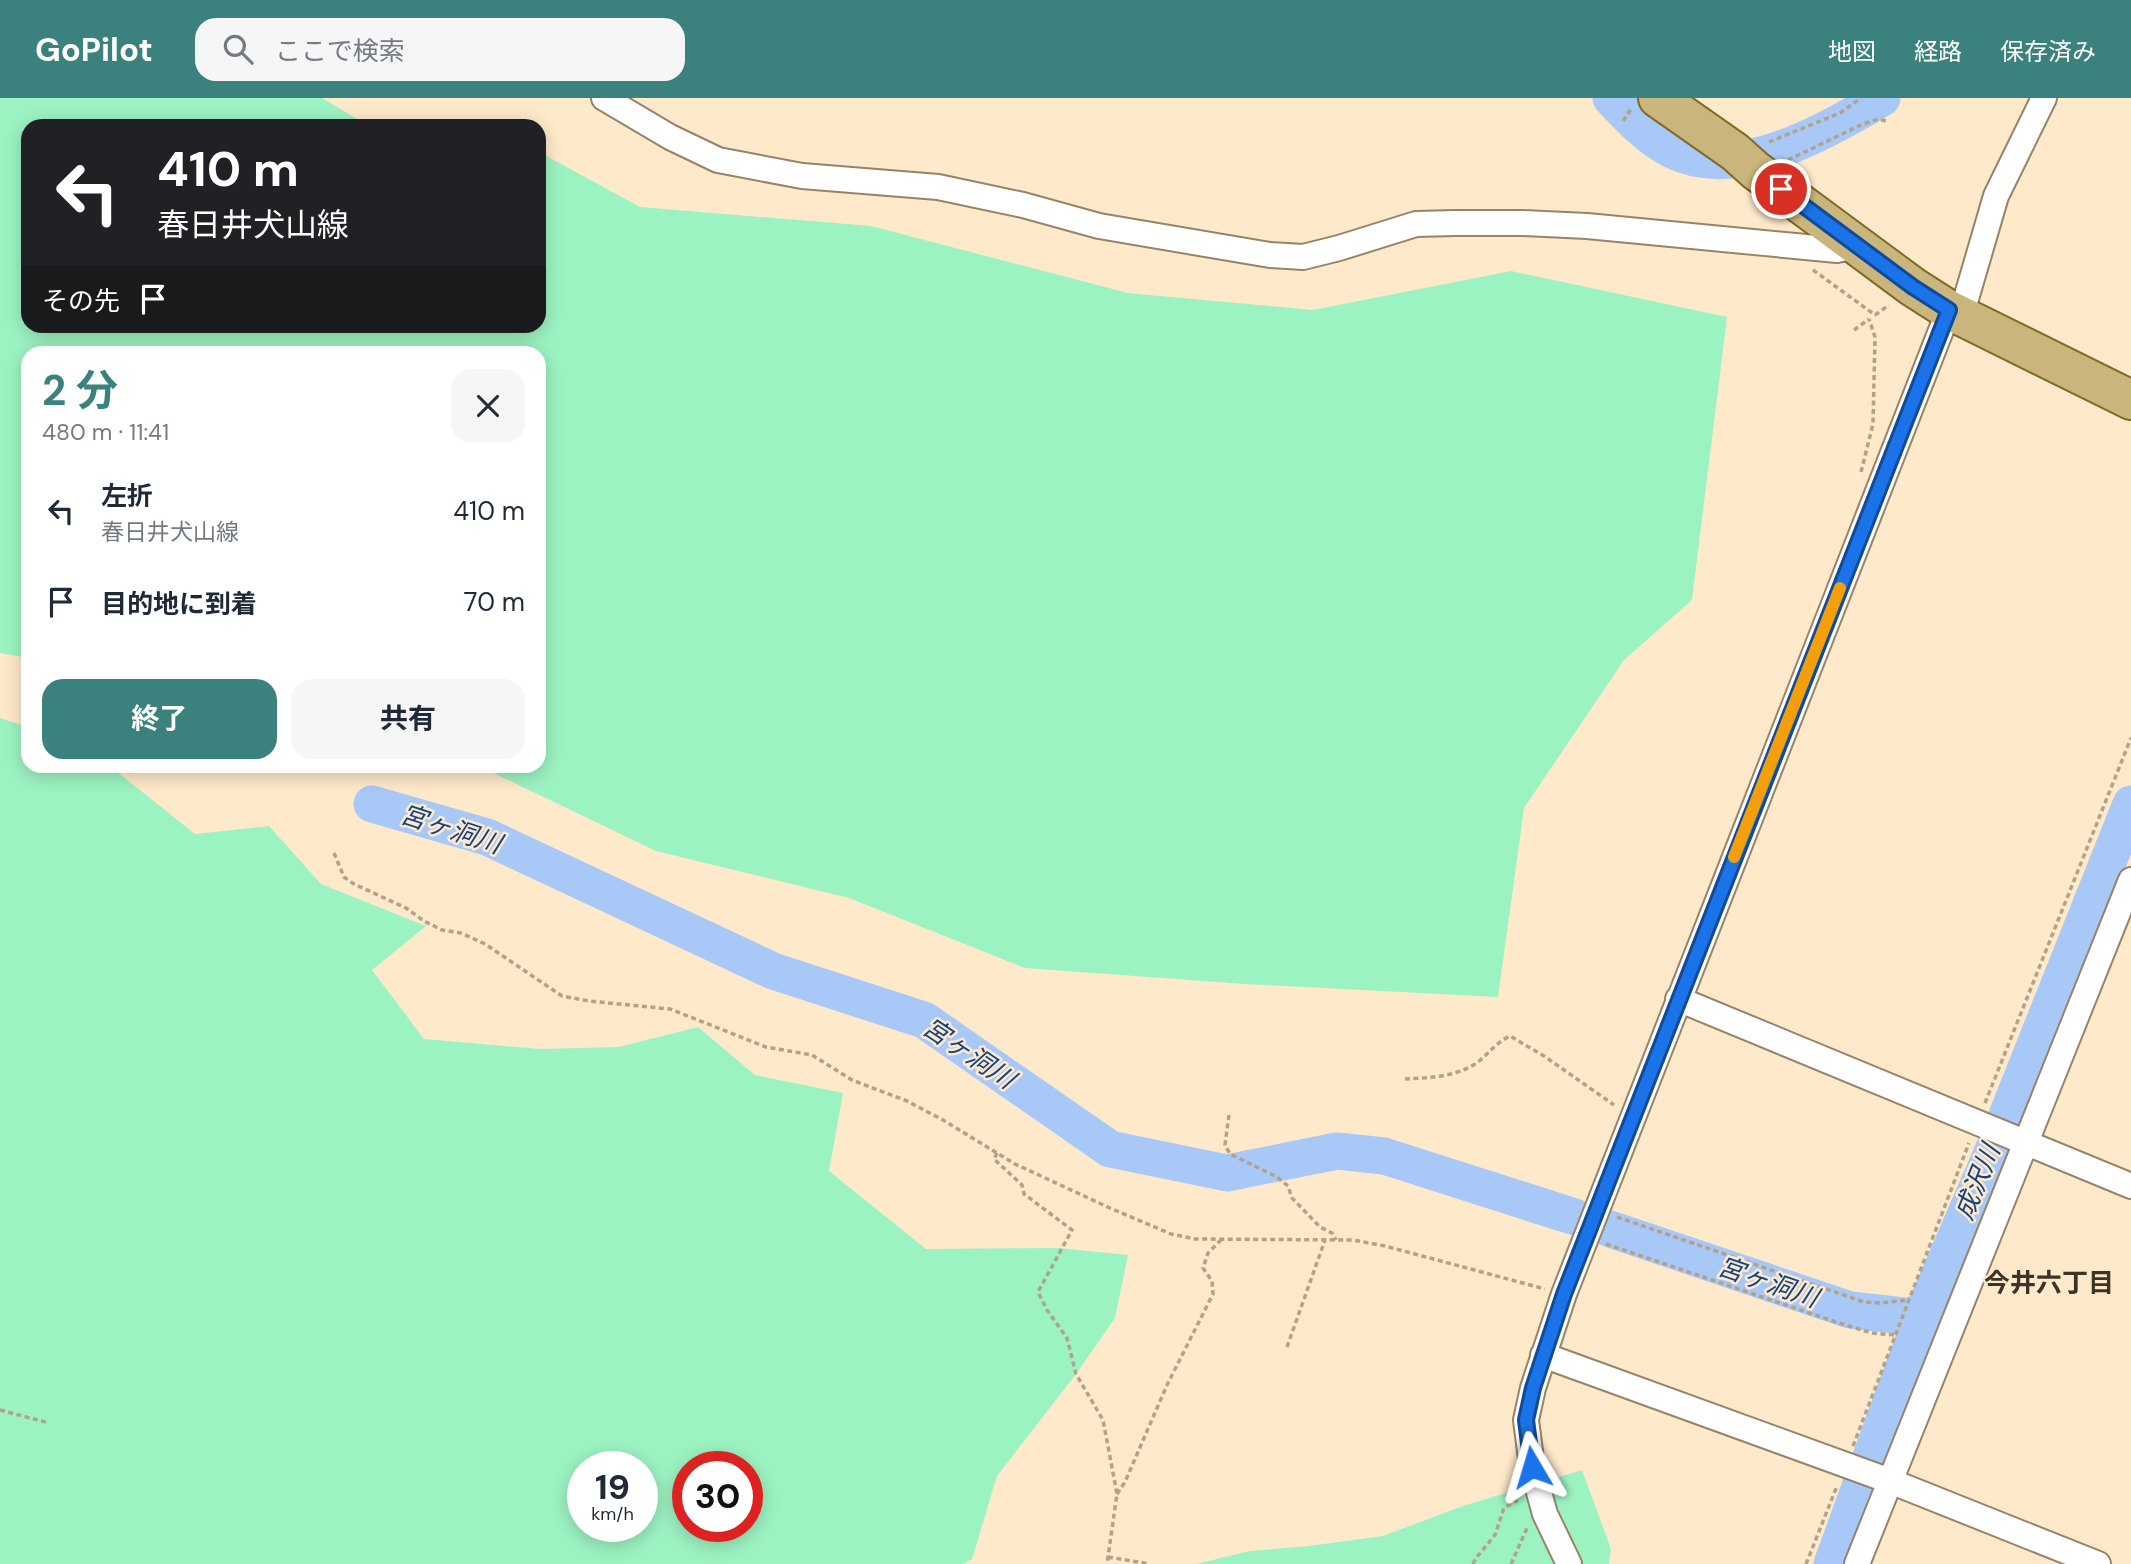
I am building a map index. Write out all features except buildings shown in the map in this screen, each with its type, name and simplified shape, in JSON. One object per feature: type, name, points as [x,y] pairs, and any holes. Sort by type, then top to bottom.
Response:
[{"type":"main road","points":[[1647,101],[1750,165],[1913,287],[1955,313],[2131,400]]},
{"type":"street","points":[[604,98],[670,137],[718,160],[802,176],[938,187],[1023,205],[1099,226],[1270,255],[1303,257],[1416,224],[1455,223],[1587,226],[1838,250],[1857,246]]},
{"type":"street","points":[[1569,1564],[1545,1514],[1532,1467],[1526,1420],[1543,1354],[1678,999],[1876,497],[1955,313],[1996,196],[2044,98]]},
{"type":"street","points":[[1857,1564],[2131,880]]},
{"type":"street","points":[[1678,999],[2131,1186]]},
{"type":"street","points":[[1543,1354],[1890,1481],[2098,1564]]},
{"type":"path","points":[[1859,100],[1840,113],[1751,149],[1750,165],[1879,119],[1889,122]]},
{"type":"path","points":[[1623,121],[1647,101]]},
{"type":"path","points":[[1781,246],[1875,315]]},
{"type":"path","points":[[1854,330],[1913,287]]},
{"type":"path","points":[[1869,319],[1875,337],[1873,424],[1860,468],[1862,482],[1876,497]]},
{"type":"path","points":[[1897,1327],[2131,738]]},
{"type":"path","points":[[334,853],[344,877],[354,884],[406,908],[442,930],[461,933],[485,944],[562,996],[670,1009],[766,1047],[812,1055],[852,1080],[907,1101],[943,1120],[997,1153],[1110,1208],[1171,1234],[1195,1239],[1353,1240],[1385,1246],[1564,1294]]},
{"type":"path","points":[[1405,1079],[1439,1077],[1475,1064],[1498,1041],[1510,1036],[1544,1056],[1632,1119]]},
{"type":"path","points":[[1229,1115],[1225,1145],[1230,1154],[1272,1174],[1288,1186],[1292,1198],[1320,1227],[1332,1233],[1336,1240]]},
{"type":"path","points":[[997,1153],[994,1159],[1022,1185],[1024,1194],[1072,1230],[1038,1292],[1067,1338],[1076,1374],[1103,1420],[1117,1494],[1107,1564]]},
{"type":"path","points":[[1597,1210],[1864,1302],[1908,1300]]},
{"type":"path","points":[[1587,1238],[1872,1334],[1894,1335]]},
{"type":"path","points":[[1117,1494],[1213,1294],[1212,1281],[1203,1268],[1208,1253],[1223,1239]]},
{"type":"path","points":[[1287,1347],[1325,1240]]},
{"type":"path","points":[[0,1410],[49,1423]]},
{"type":"path","points":[[1474,1564],[1495,1535],[1504,1508],[1538,1488]]},
{"type":"path","points":[[1511,1564],[1527,1528],[1545,1514]]},
{"type":"path","points":[[1108,1557],[1150,1564]]},
{"type":"green space","points":[[0,98],[322,98],[357,119],[21,119],[21,333],[546,333],[546,156],[640,207],[871,226],[1128,293],[1313,310],[1511,271],[1727,317],[1692,600],[1624,660],[1524,808],[1498,997],[1244,984],[1025,968],[849,898],[656,851],[493,773],[546,773],[546,346],[21,346],[21,657],[0,653]]},
{"type":"green space","points":[[0,718],[21,725],[21,773],[119,773],[195,834],[269,826],[321,884],[426,926],[372,970],[424,1039],[540,1049],[619,1047],[698,1027],[755,1075],[843,1093],[829,1171],[926,1249],[1058,1248],[1128,1255],[1115,1318],[1076,1374],[997,1476],[972,1559],[963,1564],[0,1564]]},
{"type":"green space","points":[[1582,1470],[1611,1549],[1609,1564],[1196,1564],[1250,1551],[1383,1536],[1463,1506]]},
{"type":"waterway","points":[[1611,98],[1632,120],[1663,145],[1697,159],[1724,161],[1752,157],[1808,138],[1882,98]]},
{"type":"waterway","name":"宮ヶ洞川","points":[[372,804],[487,837],[773,971],[924,1020],[1110,1149],[1227,1173],[1337,1151],[1384,1156],[1575,1217]]},
{"type":"waterway","name":"成沢川","points":[[1832,1564],[1926,1306],[1992,1153],[2131,804]]},
{"type":"waterway","name":"宮ヶ洞川","points":[[1610,1229],[1850,1310],[1913,1317],[1926,1306]]},
{"type":"slow traffic","points":[[1734,857],[1840,588]]},
{"type":"district","name":"今井六丁目","points":[[2049,1283]]},
{"type":"route","points":[[1532,1467],[1526,1420],[1543,1354],[1564,1294],[1949,310],[1913,287],[1781,189]]}]
